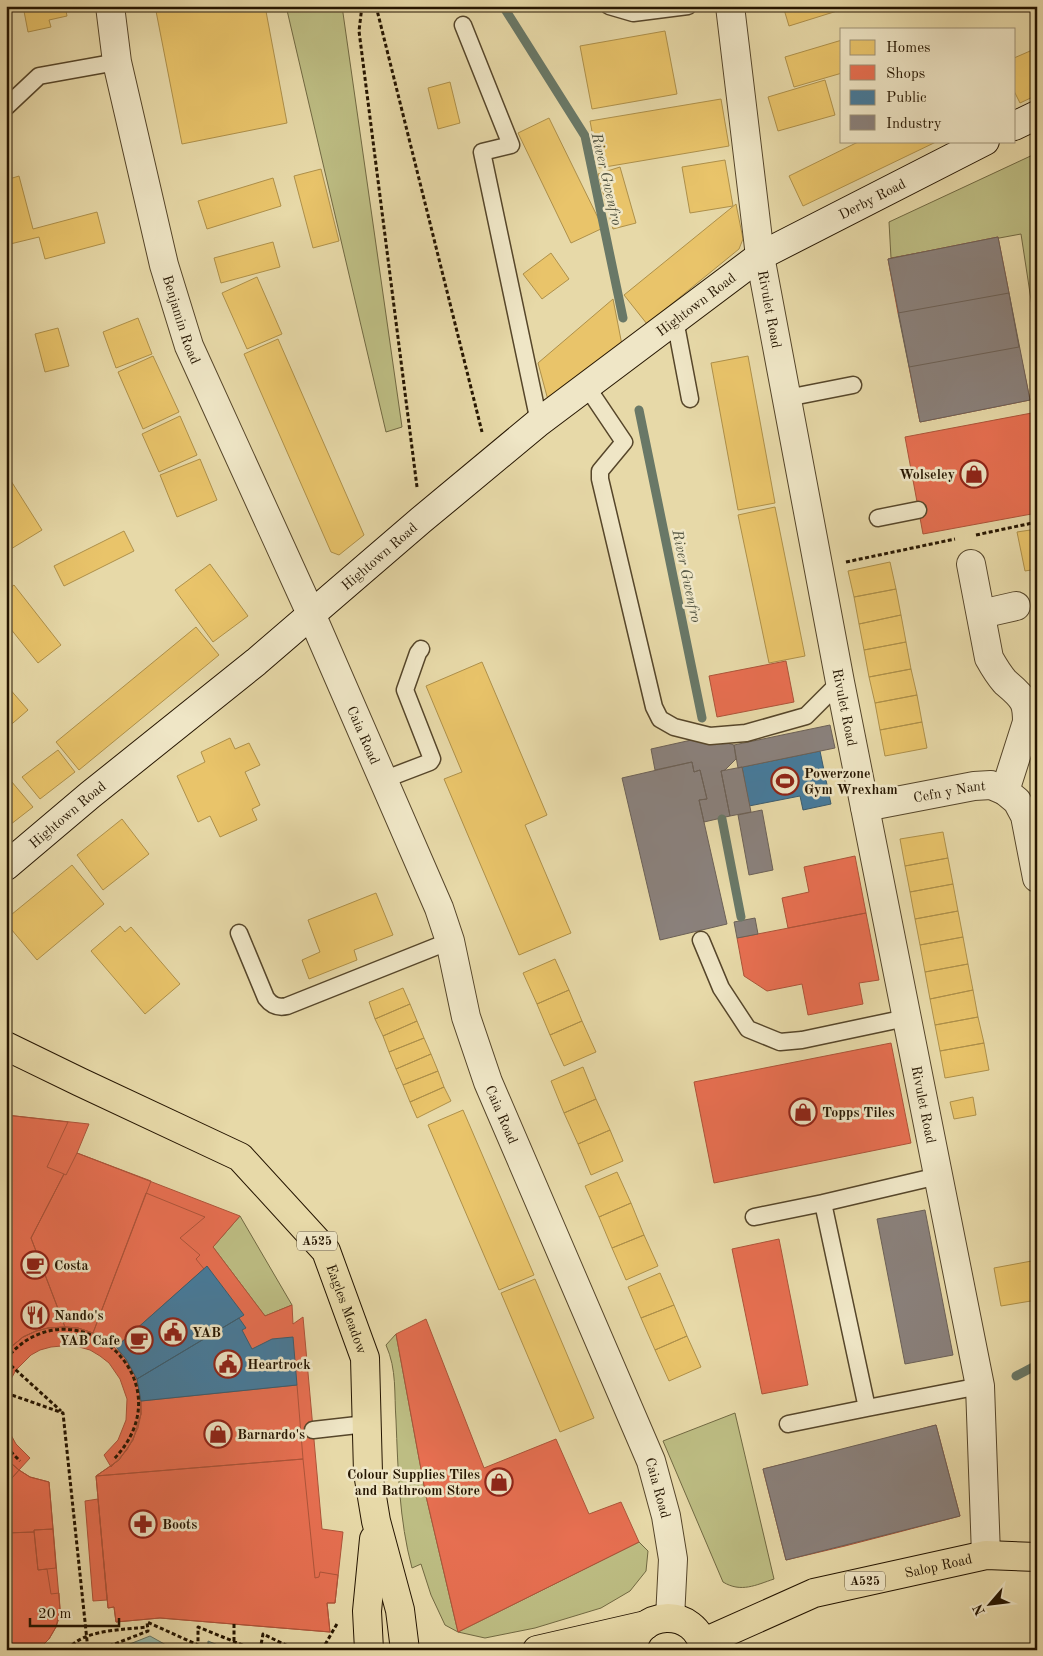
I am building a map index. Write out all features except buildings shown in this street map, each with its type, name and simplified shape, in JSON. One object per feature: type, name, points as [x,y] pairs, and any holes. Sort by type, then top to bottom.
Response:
[{"type":"main road","name":"Eagles Meadow","points":[[6,1046],[240,1157],[326,1251],[365,1358],[368,1473],[376,1521],[400,1610],[405,1650]]},
{"type":"main road","name":"Eagles Meadow","points":[[6,1068],[80,1082]]},
{"type":"main road","name":"Eagles Meadow","points":[[369,1650],[367,1611],[376,1521]]},
{"type":"main road","name":"Salop Road","points":[[703,1646],[814,1593],[986,1555],[1037,1556]]},
{"type":"main road","points":[[537,1650],[658,1621],[681,1620],[698,1633],[703,1646]]},
{"type":"main road","points":[[633,1650],[638,1634],[658,1621]]},
{"type":"street","name":"Benjamin Road","points":[[110,6],[117,62],[164,265],[189,346],[312,616]]},
{"type":"street","name":"Rivulet Road","points":[[730,6],[760,256],[840,682],[980,1386],[986,1555]]},
{"type":"street","points":[[1016,125],[1037,115]]},
{"type":"street","name":"Derby Road","points":[[760,256],[983,142]]},
{"type":"street","name":"Hightown Road","points":[[6,866],[90,795],[312,616],[421,520],[539,422],[760,256]]},
{"type":"street","name":"Cefn y Nant","points":[[971,564],[989,658],[995,670],[1021,696],[1027,713],[1027,722],[1005,791]]},
{"type":"street","points":[[981,614],[1016,606]]},
{"type":"street","name":"Caia Road","points":[[312,616],[439,908],[450,941],[466,1017],[488,1082],[651,1461],[666,1516],[673,1559],[658,1621]]},
{"type":"street","name":"Cefn y Nant","points":[[865,807],[974,786],[991,785],[1005,791],[1017,801],[1025,816],[1037,878]]},
{"type":"lane","points":[[609,6],[634,13],[688,6]]},
{"type":"lane","points":[[463,24],[510,145],[482,152],[539,422]]},
{"type":"lane","points":[[6,107],[39,76],[117,62]]},
{"type":"lane","points":[[675,320],[690,399]]},
{"type":"lane","points":[[786,398],[852,385]]},
{"type":"lane","points":[[586,387],[624,442],[600,471],[600,479],[654,707],[660,720],[674,727],[710,736],[746,733],[806,716],[840,682]]},
{"type":"lane","points":[[878,518],[918,510]]},
{"type":"lane","points":[[383,780],[430,762],[432,759],[405,690],[421,649]]},
{"type":"lane","points":[[239,933],[266,998],[270,1003],[281,1007],[288,1006],[450,941]]},
{"type":"lane","points":[[701,940],[720,988],[748,1029],[780,1042],[802,1040],[906,1018]]},
{"type":"lane","points":[[754,1217],[938,1176]]},
{"type":"lane","points":[[823,1202],[867,1408]]},
{"type":"lane","points":[[788,1424],[980,1386]]},
{"type":"lane","points":[[313,1430],[366,1424]]},
{"type":"path","points":[[362,6],[359,30],[421,520]]},
{"type":"path","points":[[376,6],[474,404]]},
{"type":"path","points":[[971,536],[1037,522]]},
{"type":"path","points":[[819,567],[962,538]]},
{"type":"path","points":[[88,1650],[63,1413],[6,1360],[11,1353],[30,1339],[46,1332],[64,1330],[90,1334],[104,1341],[122,1357],[132,1372],[138,1395],[138,1410],[136,1424],[130,1439],[113,1460]]},
{"type":"path","points":[[6,1351],[11,1353]]},
{"type":"path","points":[[6,1393],[63,1413]]},
{"type":"path","points":[[6,1447],[20,1461]]},
{"type":"path","points":[[110,1650],[108,1647],[148,1631],[147,1622],[198,1645],[198,1627],[255,1650]]},
{"type":"path","points":[[234,1624],[234,1641]]},
{"type":"path","points":[[68,1650],[77,1640],[86,1636],[102,1632],[147,1627]]},
{"type":"path","points":[[260,1650],[263,1634],[296,1650]]},
{"type":"path","points":[[322,1650],[329,1638]]},
{"type":"green space","points":[[286,6],[342,6],[402,427],[386,432]]},
{"type":"green space","points":[[1037,153],[1037,339],[1021,234],[891,258],[889,222]]},
{"type":"green space","points":[[240,1216],[292,1305],[265,1316],[213,1247]]},
{"type":"green space","points":[[396,1334],[426,1496],[458,1632],[445,1625],[431,1595],[421,1564],[412,1568],[404,1532],[394,1382],[392,1363],[386,1345]]},
{"type":"green space","points":[[735,1413],[774,1579],[748,1587],[736,1587],[723,1582],[663,1441]]},
{"type":"green space","points":[[639,1542],[648,1551],[646,1571],[630,1591],[601,1608],[535,1628],[485,1638],[458,1632]]},
{"type":"shaded area","points":[[150,1636],[175,1650],[117,1649]]},
{"type":"shaded area","points":[[208,1641],[230,1650],[208,1650]]},
{"type":"waterway","name":"River Gwenfro","points":[[503,6],[585,136],[623,318]]},
{"type":"waterway","name":"River Gwenfro","points":[[639,410],[702,718]]},
{"type":"waterway","name":"River Gwenfro","points":[[722,819],[741,917]]},
{"type":"waterway","name":"River Gwenfro","points":[[1016,1376],[1037,1365]]},
{"type":"place","name":"Wolseley","points":[[974,474]]},
{"type":"place","name":"Powerzone Gym Wrexham","points":[[785,781]]},
{"type":"place","name":"Topps Tiles","points":[[803,1112]]},
{"type":"place","name":"Costa","points":[[35,1265]]},
{"type":"place","name":"Nando's","points":[[35,1315]]},
{"type":"place","name":"YAB","points":[[173,1332]]},
{"type":"place","name":"YAB Cafe","points":[[139,1340]]},
{"type":"place","name":"Heartrock","points":[[228,1364]]},
{"type":"place","name":"Barnardo's","points":[[218,1434]]},
{"type":"place","name":"Colour Supplies Tiles and Bathroom Store","points":[[499,1482]]},
{"type":"place","name":"Boots","points":[[143,1524]]}]
